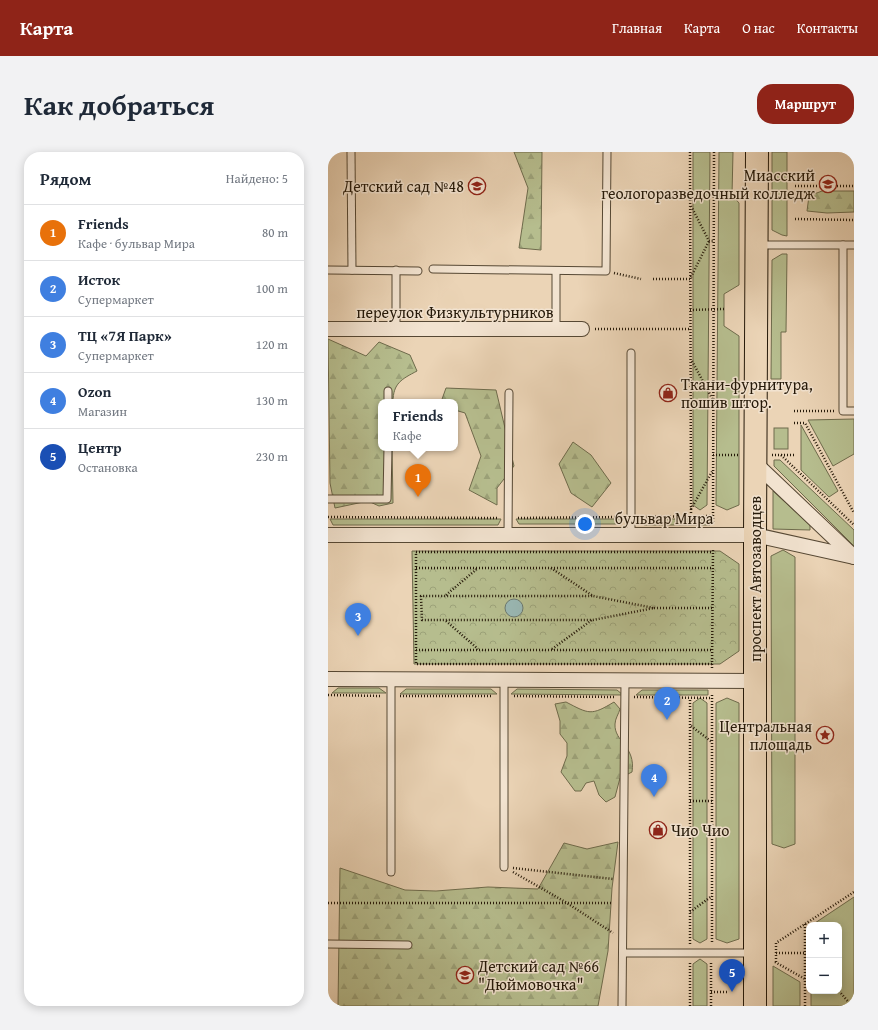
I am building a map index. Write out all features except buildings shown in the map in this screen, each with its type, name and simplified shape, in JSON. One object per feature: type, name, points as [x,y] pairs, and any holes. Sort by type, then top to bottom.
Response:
[{"type":"main road","name":"проспект Автозаводцев","points":[[755,1006],[766,954],[756,681],[755,535],[757,152]]},
{"type":"street","name":"переулок Физкультурников","points":[[328,329],[582,329]]},
{"type":"street","name":"бульвар Мира","points":[[756,459],[854,557]]},
{"type":"street","name":"бульвар Мира","points":[[328,535],[755,535],[854,557]]},
{"type":"street","points":[[328,679],[756,681]]},
{"type":"lane","points":[[352,152],[352,270]]},
{"type":"lane","points":[[433,269],[606,271],[607,152]]},
{"type":"lane","points":[[756,245],[854,245]]},
{"type":"lane","points":[[843,245],[843,411],[854,411]]},
{"type":"lane","points":[[328,270],[418,271]]},
{"type":"lane","points":[[396,270],[396,329]]},
{"type":"lane","points":[[556,271],[556,329]]},
{"type":"lane","points":[[631,353],[631,535]]},
{"type":"lane","points":[[388,391],[388,399]]},
{"type":"lane","points":[[508,535],[509,393]]},
{"type":"lane","points":[[328,499],[387,499],[388,451]]},
{"type":"lane","points":[[391,680],[391,872]]},
{"type":"lane","points":[[504,680],[504,867]]},
{"type":"lane","points":[[622,1006],[625,681]]},
{"type":"lane","points":[[328,944],[408,945]]},
{"type":"lane","points":[[623,954],[766,954]]},
{"type":"path","points":[[690,152],[691,516]]},
{"type":"path","points":[[712,1006],[714,152]]},
{"type":"path","points":[[795,186],[854,186]]},
{"type":"path","points":[[690,204],[708,242]]},
{"type":"path","points":[[795,219],[854,220]]},
{"type":"path","points":[[708,242],[713,242]]},
{"type":"path","points":[[690,279],[708,242]]},
{"type":"path","points":[[606,271],[641,280]]},
{"type":"path","points":[[653,279],[690,279]]},
{"type":"path","points":[[690,310],[724,309]]},
{"type":"path","points":[[582,329],[690,329]]},
{"type":"path","points":[[691,359],[713,401]]},
{"type":"path","points":[[794,411],[843,411]]},
{"type":"path","points":[[794,423],[805,423],[854,513]]},
{"type":"path","points":[[713,455],[756,459]]},
{"type":"path","points":[[781,455],[854,525]]},
{"type":"path","points":[[691,510],[713,470]]},
{"type":"path","points":[[328,517],[508,518],[713,516]]},
{"type":"path","points":[[712,664],[416,664],[416,552],[713,552]]},
{"type":"path","points":[[416,568],[712,568]]},
{"type":"path","points":[[445,596],[478,568]]},
{"type":"path","points":[[551,568],[593,596]]},
{"type":"path","points":[[654,608],[593,620],[422,620],[421,596],[593,596],[654,608],[712,608]]},
{"type":"path","points":[[445,620],[478,650]]},
{"type":"path","points":[[551,650],[593,620]]},
{"type":"path","points":[[416,650],[712,650]]},
{"type":"path","points":[[328,695],[712,698]]},
{"type":"path","points":[[690,698],[690,1006]]},
{"type":"path","points":[[690,726],[712,742]]},
{"type":"path","points":[[690,801],[712,801]]},
{"type":"path","points":[[504,867],[623,880]]},
{"type":"path","points":[[504,867],[567,903],[623,940]]},
{"type":"path","points":[[766,954],[776,943],[854,892]]},
{"type":"path","points":[[690,912],[712,896]]},
{"type":"path","points":[[328,903],[623,903]]},
{"type":"path","points":[[805,924],[805,1006]]},
{"type":"path","points":[[766,954],[805,954]]},
{"type":"path","points":[[766,954],[776,962],[805,979]]},
{"type":"path","points":[[711,992],[729,992]]},
{"type":"path","points":[[842,994],[852,1006]]},
{"type":"green space","points":[[514,152],[542,152],[541,250],[519,248],[528,188]]},
{"type":"green space","points":[[693,152],[710,152],[707,505],[700,510],[693,505]]},
{"type":"green space","points":[[719,152],[733,152],[732,195],[739,203],[739,285],[724,294],[724,326],[739,336],[739,505],[727,510],[716,505]]},
{"type":"green space","points":[[772,152],[787,152],[787,236],[772,230]]},
{"type":"green space","points":[[822,191],[854,191],[854,212],[827,213],[807,211],[809,196]]},
{"type":"green space","points":[[782,254],[787,254],[786,332],[781,332],[781,379],[771,379],[772,260]]},
{"type":"green space","points":[[328,339],[366,356],[379,342],[410,355],[417,371],[399,382],[393,399],[378,399],[378,451],[392,451],[393,503],[379,506],[368,501],[335,508],[330,483]]},
{"type":"green space","points":[[446,388],[496,390],[514,466],[497,488],[497,505],[469,490],[481,456],[465,413],[458,411],[458,399],[442,399]]},
{"type":"green space","points":[[854,419],[854,454],[833,466],[808,420]]},
{"type":"green space","points":[[801,425],[838,491],[829,497],[801,470]]},
{"type":"green space","points":[[774,428],[788,428],[788,449],[774,449]]},
{"type":"green space","points":[[573,442],[591,455],[611,483],[592,507],[571,493],[559,464]]},
{"type":"green space","points":[[774,460],[780,460],[854,530],[854,546],[774,466]]},
{"type":"green space","points":[[773,491],[810,525],[810,530],[773,529]]},
{"type":"green space","points":[[330,519],[501,519],[498,525],[333,525]]},
{"type":"green space","points":[[516,519],[622,519],[619,524],[519,524]]},
{"type":"green space","points":[[641,519],[710,519],[710,525],[644,525]]},
{"type":"green space","points":[[783,550],[795,557],[795,844],[784,848],[772,844],[771,556]]},
{"type":"green space","points":[[412,551],[720,551],[739,564],[739,651],[720,664],[414,664]]},
{"type":"green space","points":[[338,688],[379,688],[386,693],[332,693]]},
{"type":"green space","points":[[406,689],[491,689],[497,694],[400,694]]},
{"type":"green space","points":[[517,689],[617,690],[623,695],[511,694]]},
{"type":"green space","points":[[642,690],[708,690],[708,695],[636,695]]},
{"type":"green space","points":[[700,698],[707,703],[707,939],[700,943],[693,939],[693,703]]},
{"type":"green space","points":[[727,698],[739,703],[739,939],[727,943],[716,939],[716,703]]},
{"type":"green space","points":[[566,702],[590,712],[600,710],[614,702],[620,709],[615,722],[616,730],[631,756],[632,772],[620,778],[615,797],[606,802],[599,795],[594,781],[586,783],[581,791],[575,791],[561,772],[567,756],[567,743],[560,734],[560,721],[555,704]]},
{"type":"green space","points":[[618,842],[612,888],[608,951],[598,1006],[338,1006],[340,868],[405,890],[436,891],[488,887],[538,889],[564,843],[587,849]]},
{"type":"green space","points":[[854,897],[854,1006],[811,1006],[811,994],[842,994],[842,922],[816,922]]},
{"type":"green space","points":[[700,959],[707,964],[707,1006],[693,1006],[693,964]]},
{"type":"green space","points":[[773,966],[800,982],[800,1006],[773,1006]]},
{"type":"water","points":[[514,599],[521,601],[523,608],[521,615],[514,617],[507,615],[505,608],[507,601]]},
{"type":"place","name":"Миасский геологоразведочный колледж","points":[[828,184]]},
{"type":"place","name":"Детский сад №48","points":[[477,186]]},
{"type":"place","name":"Ткани-фурнитура, пошив штор.","points":[[668,393]]},
{"type":"place","name":"Friends","points":[[418,497]]},
{"type":"place","name":"ТЦ «7Я Парк»","points":[[358,636]]},
{"type":"place","name":"Исток","points":[[667,720]]},
{"type":"place","name":"Центральная площадь","points":[[825,735]]},
{"type":"place","name":"Ozon","points":[[654,797]]},
{"type":"place","name":"Чио Чио","points":[[658,830]]},
{"type":"place","name":"Детский сад №66 \"Дюймовочка\"","points":[[465,975]]},
{"type":"place","name":"Центр","points":[[732,992]]}]
